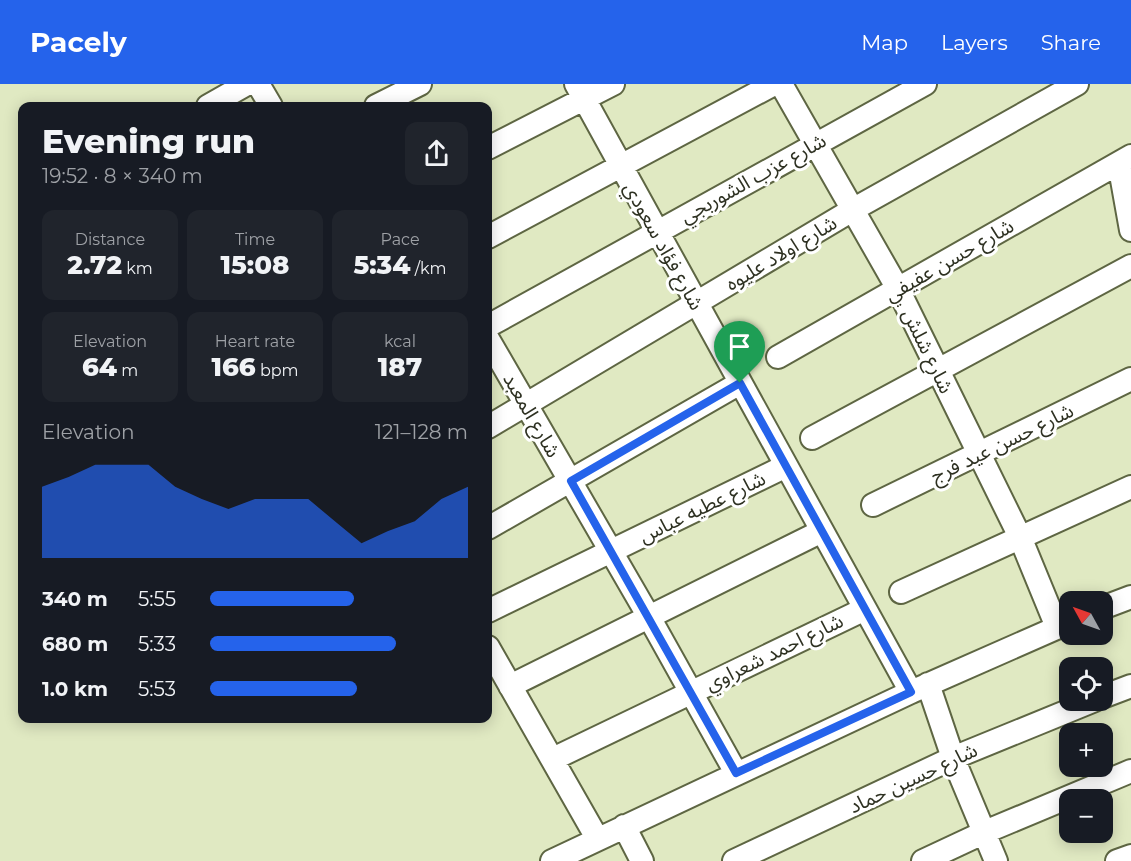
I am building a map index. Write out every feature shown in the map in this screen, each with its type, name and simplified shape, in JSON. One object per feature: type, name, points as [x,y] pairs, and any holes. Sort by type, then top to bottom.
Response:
[{"type":"street","points":[[215,102],[247,84]]},
{"type":"street","points":[[258,84],[269,102]]},
{"type":"street","points":[[492,146],[580,92],[613,84]]},
{"type":"street","points":[[492,235],[774,84]]},
{"type":"street","name":"شارع شلش","points":[[781,84],[898,288],[1059,616]]},
{"type":"street","name":"شارع عزب الشوربجي","points":[[492,324],[925,84]]},
{"type":"street","name":"شارع اولاد عليوه","points":[[492,424],[854,209],[1077,84]]},
{"type":"street","points":[[383,102],[407,87]]},
{"type":"street","name":"شارع فؤاد سعودي","points":[[580,92],[865,609],[920,688],[953,758],[996,861]]},
{"type":"street","points":[[1125,160],[1131,230]]},
{"type":"street","name":"شارع حسن عفيفي","points":[[778,357],[1125,160]]},
{"type":"street","points":[[812,438],[1131,266]]},
{"type":"street","name":"شارع المعبد","points":[[492,346],[649,617],[736,773]]},
{"type":"street","name":"شارع حسن عيد فرج","points":[[873,506],[1131,379]]},
{"type":"street","points":[[492,526],[740,383]]},
{"type":"street","name":"شارع عطيه عباس","points":[[492,609],[786,466]]},
{"type":"street","points":[[901,592],[1131,486]]},
{"type":"street","points":[[510,686],[822,531]]},
{"type":"street","points":[[1113,604],[1131,597]]},
{"type":"street","name":"شارع احمد شعراوي","points":[[553,759],[865,609]]},
{"type":"street","points":[[552,861],[736,773],[1059,626]]},
{"type":"street","points":[[492,654],[597,838]]},
{"type":"street","points":[[1113,693],[1131,686]]},
{"type":"street","name":"شارع حسين حماد","points":[[734,861],[953,758],[1068,711]]},
{"type":"street","points":[[923,861],[985,832],[1131,771]]},
{"type":"street","points":[[624,826],[642,861]]},
{"type":"street","points":[[1117,861],[1131,856]]},
{"type":"route","points":[[740,383],[911,692],[736,773],[571,481],[740,383]]}]
